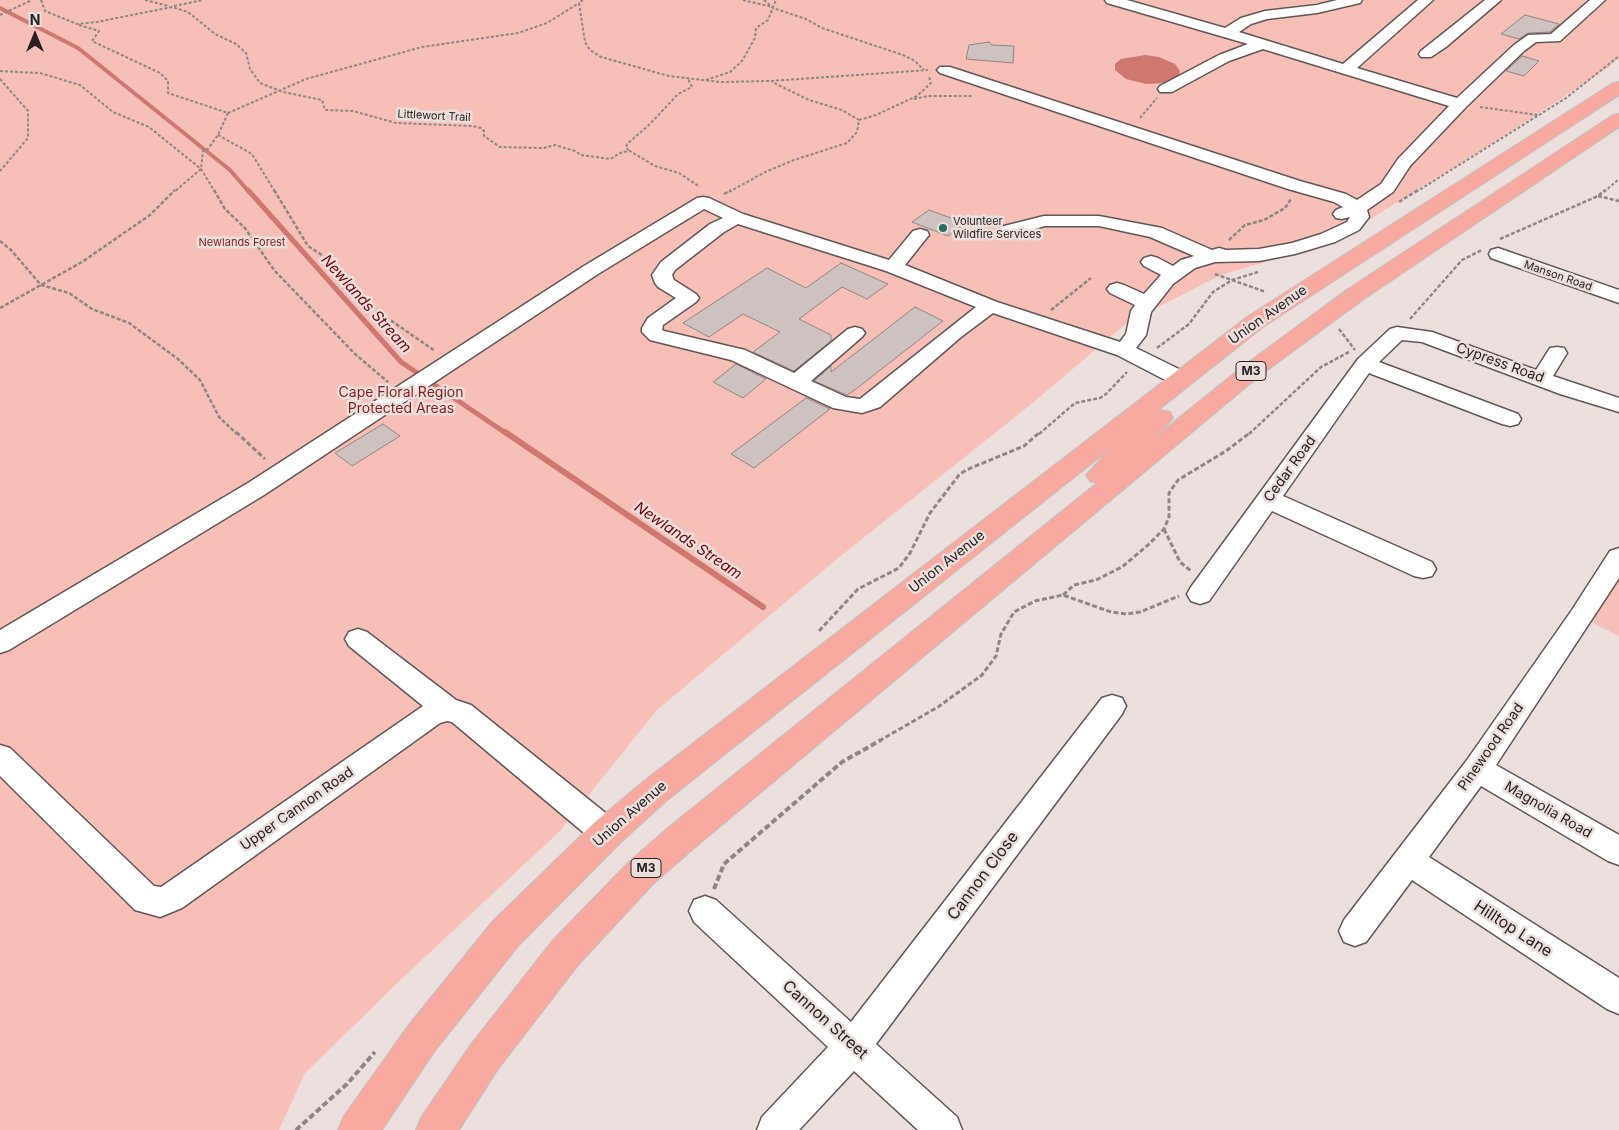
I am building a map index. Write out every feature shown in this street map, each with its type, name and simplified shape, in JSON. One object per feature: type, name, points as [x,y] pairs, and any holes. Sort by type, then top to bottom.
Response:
[{"type":"highway","name":"Union Avenue","points":[[358,1130],[421,1039],[500,940],[607,834],[655,791],[1255,322],[1619,87]]},
{"type":"highway","name":"M3","points":[[436,1130],[512,1018],[566,952],[641,873],[779,756],[1250,372],[1356,294],[1619,119]]},
{"type":"highway","points":[[1080,510],[1089,490],[1117,456],[1181,400],[1184,390],[1181,379],[1200,378],[1211,375],[1254,347],[1330,304],[1356,294]]},
{"type":"street","points":[[1114,0],[1460,104]]},
{"type":"street","points":[[1227,34],[1246,21],[1265,15],[1317,9],[1355,0]]},
{"type":"street","points":[[1346,69],[1426,0]]},
{"type":"street","points":[[1426,54],[1442,44],[1494,0]]},
{"type":"street","points":[[1358,208],[1387,188],[1404,163],[1460,104],[1519,48],[1533,38],[1555,38],[1598,0]]},
{"type":"street","points":[[1424,37],[1442,44]]},
{"type":"street","points":[[1166,88],[1224,58],[1262,44]]},
{"type":"street","points":[[945,70],[1294,185],[1340,198],[1358,208],[1360,217],[1353,226],[1328,238],[1295,248],[1258,254],[1210,256],[1188,264],[1173,274],[1146,303],[1138,320],[1136,335],[1124,350]]},
{"type":"street","points":[[0,643],[281,473],[591,270],[711,200],[737,218],[893,267],[990,306],[1124,350],[1181,379]]},
{"type":"street","points":[[737,218],[717,228],[668,266],[662,275],[664,283],[689,298],[661,316],[655,322],[652,332],[666,338],[738,354],[841,404],[862,406],[872,402],[954,333],[990,306]]},
{"type":"street","points":[[1006,231],[1044,221],[1099,221],[1155,232],[1210,256]]},
{"type":"street","points":[[893,267],[920,235]]},
{"type":"street","name":"Manson Road","points":[[1498,254],[1619,297]]},
{"type":"street","points":[[1151,262],[1173,274]]},
{"type":"street","points":[[1117,289],[1146,303]]},
{"type":"street","points":[[796,382],[855,333]]},
{"type":"street","name":"Cypress Road","points":[[1384,345],[1397,333],[1425,336],[1541,379],[1619,405]]},
{"type":"street","name":"Cedar Road","points":[[1203,589],[1268,499],[1360,357],[1384,345]]},
{"type":"street","points":[[1541,379],[1557,353]]},
{"type":"street","points":[[1360,357],[1510,419]]},
{"type":"street","points":[[1268,499],[1423,569]]},
{"type":"street","name":"Pinewood Road","points":[[1356,931],[1476,769],[1581,617],[1619,557]]},
{"type":"street","points":[[358,639],[447,708],[461,713],[607,834]]},
{"type":"street","name":"Cannon Close","points":[[775,1130],[854,1045],[1112,706]]},
{"type":"street","name":"Upper Cannon Road","points":[[0,758],[146,900],[160,902],[171,898],[430,715],[447,708]]},
{"type":"street","name":"Magnolia Road","points":[[1476,769],[1619,851]]},
{"type":"street","name":"Hilltop Lane","points":[[1408,861],[1619,997]]},
{"type":"street","name":"Cannon Street","points":[[705,911],[854,1045],[944,1130]]},
{"type":"path","points":[[0,16],[32,0]]},
{"type":"path","points":[[41,0],[44,11],[99,31],[92,40],[160,73],[168,81],[168,94],[228,113],[306,80],[422,47],[518,33],[547,23],[583,0]]},
{"type":"path","name":"Littlewort Trail","points":[[145,0],[188,12],[215,34],[236,44],[246,53],[250,69],[260,83],[280,91],[322,100],[325,110],[353,111],[396,123],[472,126],[481,128],[484,131],[484,136],[500,147],[544,148],[554,145],[570,149],[581,155],[610,159],[622,152],[630,151]]},
{"type":"path","points":[[77,24],[98,22],[202,0]]},
{"type":"path","points":[[744,0],[806,19],[822,28],[903,55],[915,61],[924,70],[931,82],[925,90],[911,99],[876,115],[859,120],[842,110],[809,100],[770,81]]},
{"type":"path","points":[[764,0],[774,8]]},
{"type":"path","points":[[701,81],[730,72],[742,61],[755,38],[756,28],[768,20],[776,0]]},
{"type":"path","points":[[579,3],[584,42],[590,50],[601,57],[669,76],[701,81],[770,81],[945,70]]},
{"type":"path","points":[[0,71],[40,73],[80,85],[113,112],[149,127],[201,169],[225,209],[245,228],[274,270],[356,354],[406,391]]},
{"type":"path","points":[[0,79],[28,111],[28,138],[0,171]]},
{"type":"path","points":[[688,79],[692,87],[678,94],[650,124],[627,144],[626,148],[654,166],[679,173],[711,200],[765,172],[801,157],[847,143],[857,132],[859,120]]},
{"type":"path","points":[[1131,130],[1166,88]]},
{"type":"path","points":[[911,99],[928,96],[973,96]]},
{"type":"path","points":[[1460,104],[1538,115]]},
{"type":"path","points":[[0,308],[82,262],[150,215],[186,180],[201,169],[203,151],[207,150],[218,135],[228,113]]},
{"type":"path","points":[[218,135],[252,154],[308,246],[331,261],[344,288],[427,347],[447,364]]},
{"type":"path","points":[[1210,256],[1245,225],[1264,220],[1284,208],[1295,195],[1294,185]]},
{"type":"path","points":[[1598,196],[1619,202]]},
{"type":"path","points":[[0,241],[12,250],[41,285],[69,293],[92,309],[128,323],[178,359],[200,380],[219,417],[281,473]]},
{"type":"path","points":[[1036,322],[1091,278]]},
{"type":"path","points":[[1232,280],[1266,292]]},
{"type":"path","points":[[1339,328],[1360,357]]},
{"type":"path","points":[[705,911],[724,864],[842,762],[938,707],[982,675],[996,656],[1001,634],[1014,612],[1035,601],[1062,595],[1074,585],[1096,580],[1122,567],[1164,529],[1169,517],[1169,493],[1178,480],[1247,436],[1321,367],[1360,357],[1384,345]]},
{"type":"path","points":[[1062,595],[1111,612],[1126,614],[1140,612],[1179,596],[1203,589],[1180,562],[1164,529]]},
{"type":"green space","name":"Cape Floral Region Protected Areas","points":[[0,0],[1619,0],[1619,58],[1608,68],[1493,143],[1333,242],[1221,275],[1128,322],[1035,401],[837,559],[657,710],[559,832],[411,970],[305,1073],[279,1130],[0,1130]]},
{"type":"green space","points":[[1619,557],[1619,636],[1581,617]]},
{"type":"shaded area","points":[[1145,55],[1159,57],[1175,64],[1180,71],[1179,77],[1166,83],[1146,84],[1126,79],[1115,70],[1115,64],[1121,59]]},
{"type":"building","points":[[1525,15],[1559,24],[1550,32],[1528,33],[1519,39],[1501,34]]},
{"type":"building","points":[[989,42],[992,45],[1014,46],[1013,63],[966,59],[969,45]]},
{"type":"building","points":[[1522,56],[1539,61],[1524,76],[1506,71]]},
{"type":"building","name":"Volunteer Wildfire Services","points":[[929,210],[965,223],[948,236],[912,222]]},
{"type":"building","points":[[841,263],[888,284],[867,299],[842,287],[799,319],[831,335],[831,341],[794,371],[753,352],[780,332],[743,314],[709,337],[683,323],[767,268],[806,288]]},
{"type":"building","points":[[915,307],[943,321],[847,395],[814,381],[831,366],[831,372]]},
{"type":"building","points":[[736,364],[766,379],[743,398],[713,382]]},
{"type":"building","points":[[806,398],[830,409],[754,468],[731,454]]},
{"type":"building","points":[[383,424],[400,436],[352,466],[335,453]]},
{"type":"waterway","name":"Newlands Stream","points":[[0,8],[78,48],[230,170],[249,192]]},
{"type":"waterway","name":"Newlands Stream","points":[[248,190],[401,362],[507,434]]},
{"type":"waterway","name":"Newlands Stream","points":[[505,432],[763,607]]},
{"type":"place","name":"Volunteer Wildfire Services","points":[[943,228]]},
{"type":"park label","name":"Newlands Forest","points":[[242,243]]}]
